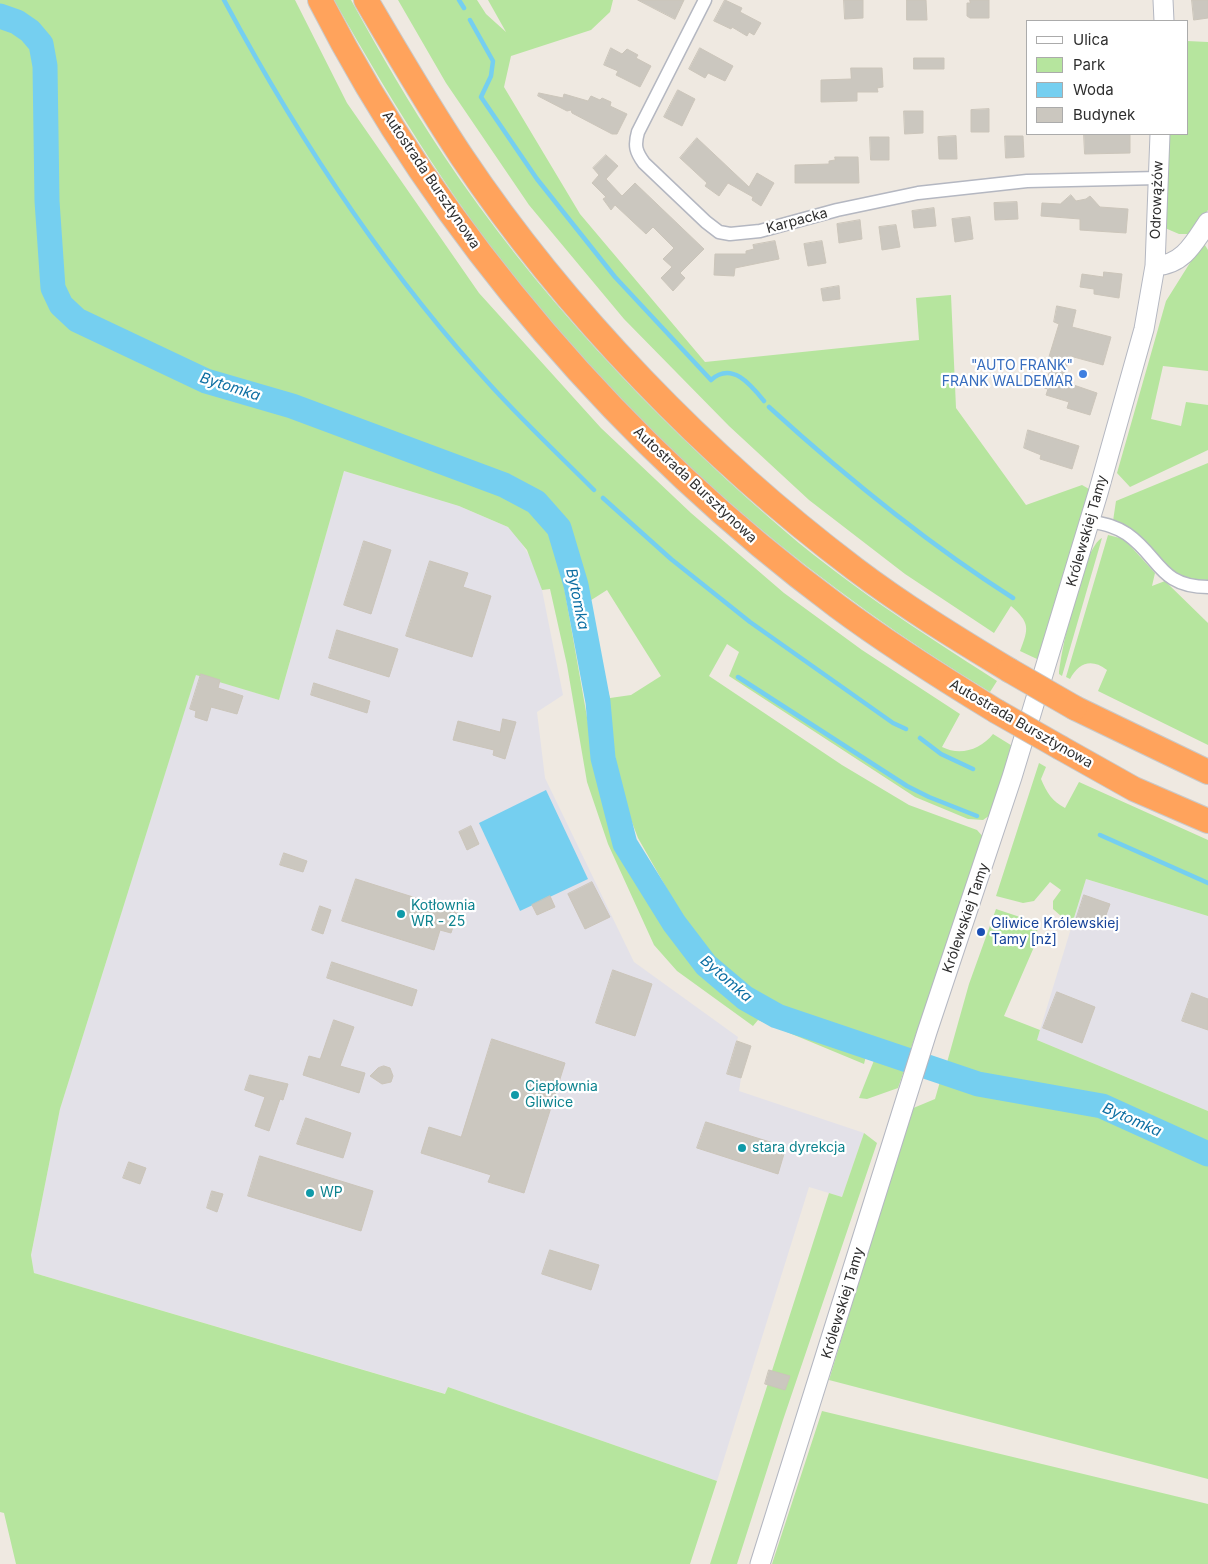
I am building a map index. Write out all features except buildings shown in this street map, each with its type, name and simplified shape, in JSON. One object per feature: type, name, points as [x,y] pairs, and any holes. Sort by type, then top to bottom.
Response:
[{"type":"highway","name":"Autostrada Bursztynowa","points":[[320,0],[380,106],[431,183],[490,266],[553,341],[627,422],[692,486],[837,606],[920,664],[996,711],[1134,789],[1208,821]]},
{"type":"highway","points":[[366,0],[417,87],[464,159],[526,244],[583,314],[650,387],[722,457],[821,542],[932,623],[1075,708],[1208,772]]},
{"type":"street","name":"Karpacka","points":[[705,0],[638,132],[634,144],[636,152],[644,163],[719,232],[744,234],[872,202],[944,189],[1027,181],[1158,178]]},
{"type":"street","points":[[1163,0],[1164,20]]},
{"type":"street","name":"Odrowążów","points":[[1155,266],[1160,135]]},
{"type":"street","points":[[1155,266],[1164,266],[1183,256],[1208,222]]},
{"type":"street","name":"Królewskiej Tamy","points":[[760,1564],[927,1032],[1001,814],[1090,521],[1144,329],[1155,266]]},
{"type":"street","points":[[1090,521],[1114,526],[1128,535],[1170,578],[1186,585],[1208,586]]},
{"type":"shaded area","name":"Ciepłownia Gliwice","points":[[344,471],[459,506],[508,527],[517,536],[533,562],[542,590],[563,695],[537,712],[545,778],[634,962],[738,1037],[727,1074],[741,1078],[739,1091],[864,1133],[842,1197],[809,1187],[717,1481],[448,1387],[446,1394],[34,1273],[31,1255],[60,1109],[196,674],[279,700]]},
{"type":"shaded area","points":[[1086,879],[1208,916],[1208,1111],[1037,1040]]},
{"type":"green space","points":[[0,0],[295,0],[347,103],[479,293],[601,428],[691,513],[784,593],[862,650],[960,714],[942,747],[956,751],[969,750],[988,740],[993,734],[1014,747],[993,813],[983,820],[968,819],[915,797],[729,676],[739,652],[727,644],[709,676],[842,765],[909,805],[977,830],[985,839],[910,1051],[789,1014],[765,1002],[722,970],[692,933],[638,838],[620,791],[610,721],[595,666],[600,663],[610,698],[631,695],[661,676],[607,590],[585,604],[583,581],[564,587],[596,768],[619,845],[677,940],[716,985],[763,1015],[867,1052],[864,1064],[758,1020],[753,1026],[677,971],[654,945],[608,844],[587,782],[567,665],[550,589],[542,590],[527,550],[508,527],[459,506],[344,471],[279,700],[196,675],[60,1109],[31,1255],[34,1273],[445,1394],[448,1387],[717,1481],[690,1564],[16,1564],[4,1513],[0,1512]]},
{"type":"green space","points":[[334,0],[351,0],[419,118],[479,206],[555,302],[638,393],[726,479],[825,564],[881,605],[997,681],[990,692],[927,653],[866,611],[750,520],[694,471],[590,367],[512,275],[456,199],[405,121]]},
{"type":"green space","points":[[398,0],[477,0],[486,14],[506,32],[488,0],[613,0],[610,12],[591,30],[511,56],[504,87],[580,214],[705,362],[919,340],[916,298],[951,295],[956,408],[1026,505],[1082,485],[1089,489],[1048,644],[1037,659],[1020,651],[1025,637],[1026,626],[1022,617],[1011,606],[994,633],[905,574],[809,500],[729,426],[624,319],[529,205],[446,83]]},
{"type":"green space","points":[[1188,41],[1208,42],[1208,210],[1192,234],[1179,234],[1165,228],[1168,135],[1188,135]]},
{"type":"green space","points":[[1203,242],[1208,250],[1208,371],[1163,366],[1151,419],[1181,426],[1186,402],[1208,405],[1208,450],[1130,487],[1117,473],[1166,301]]},
{"type":"green space","points":[[1208,463],[1208,580],[1190,579],[1172,571],[1113,521],[1116,501]]},
{"type":"green space","points":[[1108,535],[1124,539],[1155,573],[1152,586],[1165,581],[1208,623],[1208,745],[1098,691],[1107,670],[1101,666],[1091,663],[1086,664],[1077,669],[1070,679],[1066,677]]},
{"type":"green space","points":[[1102,538],[1062,676],[1059,674],[1074,600],[1088,560],[1095,545]]},
{"type":"green space","points":[[1039,763],[1046,767],[1041,779],[1045,788],[1053,799],[1065,808],[1079,782],[1208,840],[1208,916],[1086,879],[1073,921],[1061,916],[1053,909],[1053,901],[1061,890],[1050,882],[1034,901],[1023,903],[996,896]]},
{"type":"green space","points":[[996,909],[1032,921],[1038,927],[1034,947],[1004,1016],[1040,1030],[1037,1040],[1208,1111],[1208,1145],[1170,1126],[1095,1094],[991,1076],[946,1066],[969,984]]},
{"type":"green space","points":[[877,1053],[906,1065],[898,1088],[867,1099],[859,1098]]},
{"type":"green space","points":[[941,1078],[970,1092],[1104,1112],[1208,1165],[1208,1479],[829,1380],[911,1109],[935,1099]]},
{"type":"green space","points":[[864,1133],[877,1143],[783,1420],[737,1564],[710,1564],[829,1193],[842,1197]]},
{"type":"green space","points":[[822,1411],[1208,1504],[1208,1564],[772,1564]]},
{"type":"water","points":[[546,790],[588,879],[520,911],[479,823]]},
{"type":"waterway","points":[[224,0],[252,52],[313,153],[380,251],[416,298],[493,388],[594,490]]},
{"type":"waterway","points":[[459,0],[464,8]]},
{"type":"waterway","name":"Bytomka","points":[[0,16],[17,22],[30,31],[41,44],[45,66],[47,201],[53,288],[61,305],[77,320],[206,381],[292,406],[504,485],[536,502],[559,528],[576,585],[598,702],[603,758],[625,844],[674,923],[706,965],[745,998],[777,1016],[978,1084],[1102,1106],[1208,1154]]},
{"type":"waterway","points":[[470,20],[493,61],[491,76],[481,97],[537,179],[615,277],[711,380],[726,373],[734,374],[747,382],[764,401]]},
{"type":"waterway","points":[[769,407],[827,459],[887,508],[980,577],[1013,598]]},
{"type":"waterway","points":[[603,498],[671,559],[750,622],[893,723],[906,729]]},
{"type":"waterway","points":[[738,677],[907,786],[977,816]]},
{"type":"waterway","points":[[920,738],[941,754],[973,769]]},
{"type":"waterway","points":[[1100,835],[1208,883]]},
{"type":"place","name":"\"AUTO FRANK\" FRANK WALDEMAR","points":[[1083,374]]},
{"type":"place","name":"Kotłownia WR - 25","points":[[401,914]]},
{"type":"place","name":"Gliwice Królewskiej Tamy [nż]","points":[[981,932]]},
{"type":"place","name":"Ciepłownia Gliwice","points":[[515,1095]]},
{"type":"place","name":"stara dyrekcja","points":[[742,1148]]},
{"type":"place","name":"WP","points":[[310,1193]]}]
